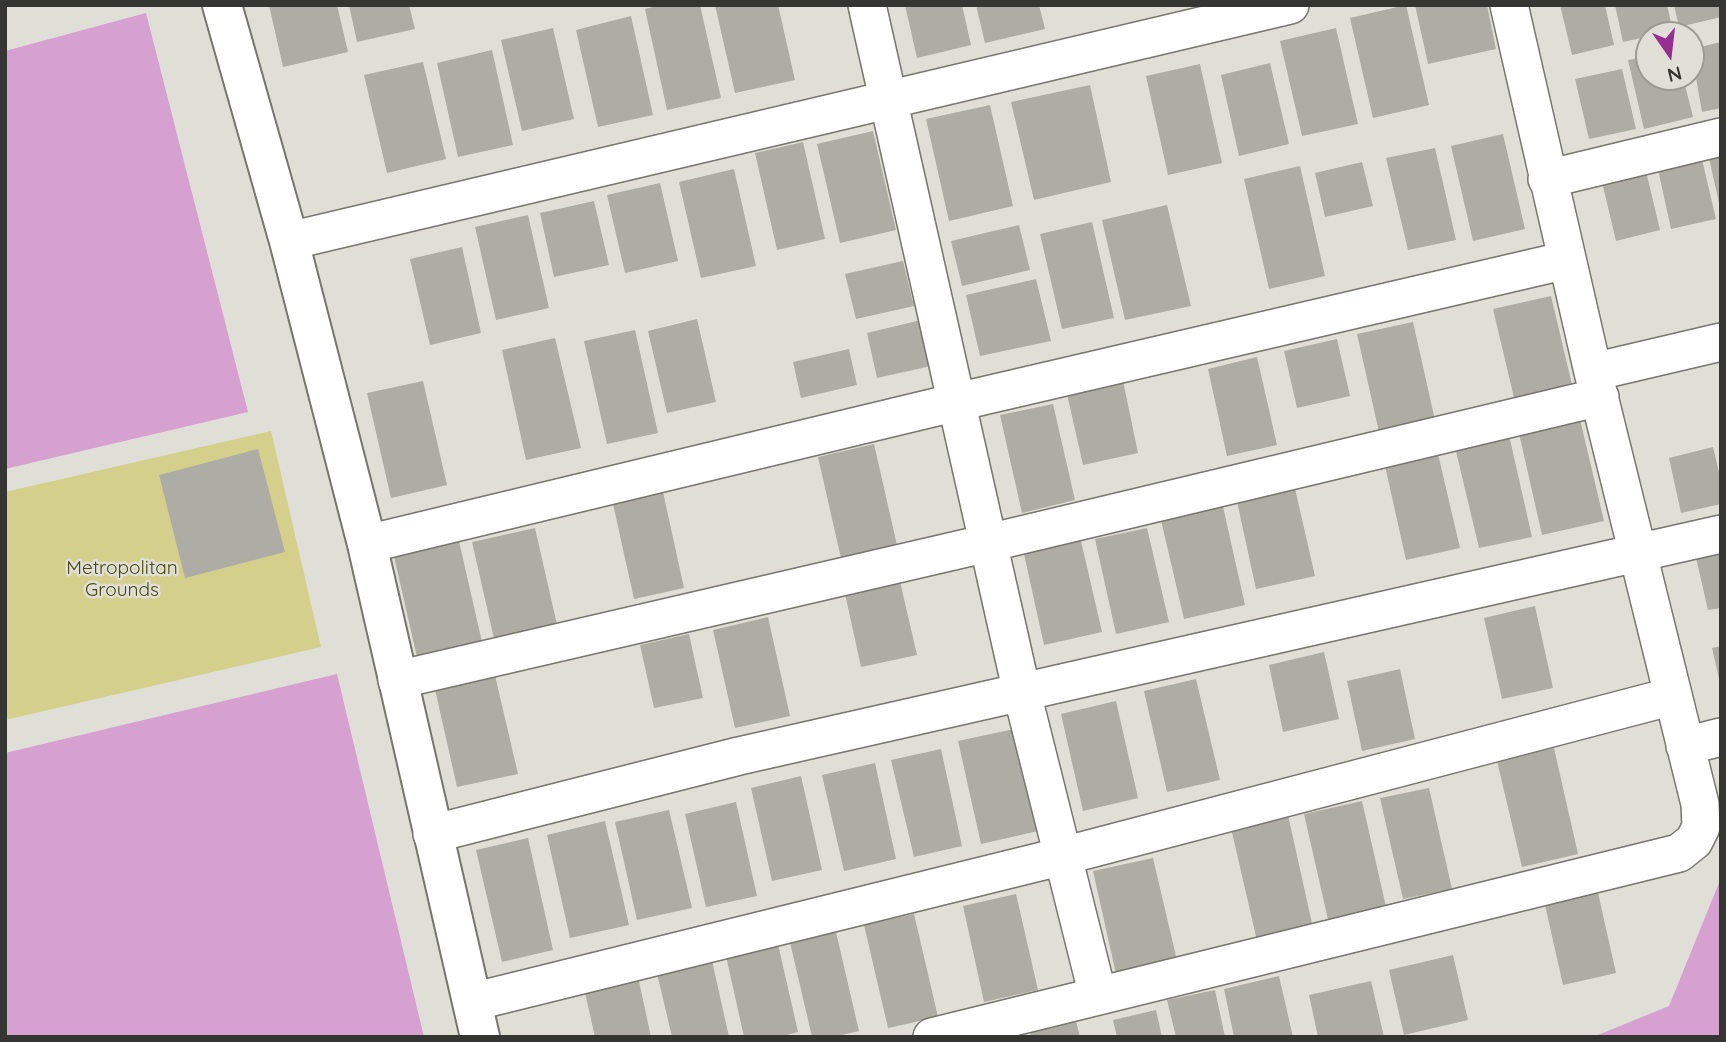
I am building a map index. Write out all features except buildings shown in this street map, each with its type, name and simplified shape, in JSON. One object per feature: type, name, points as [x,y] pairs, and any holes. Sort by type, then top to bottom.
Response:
[{"type":"street","points":[[222,5],[289,241],[367,544],[476,1020],[1063,856],[1673,696]]},
{"type":"street","points":[[867,5],[1022,693],[1098,996]]},
{"type":"street","points":[[289,241],[1290,5]]},
{"type":"street","points":[[932,1037],[1679,853],[1694,841],[1701,827],[1700,804],[1596,384],[1509,5]]},
{"type":"street","points":[[1547,179],[1721,137]]},
{"type":"street","points":[[367,544],[957,402],[1567,260]]},
{"type":"street","points":[[397,680],[989,543],[1596,384],[1721,342]]},
{"type":"street","points":[[432,834],[738,756],[1721,534]]},
{"type":"street","points":[[1685,746],[1721,737]]},
{"type":"green space","name":"Metropolitan Grounds","points":[[271,431],[321,647],[5,720],[5,492]]},
{"type":"shaded area","points":[[146,13],[248,412],[5,469],[5,51]]},
{"type":"shaded area","points":[[337,674],[424,1037],[5,1037],[5,753]]},
{"type":"shaded area","points":[[1721,878],[1721,1037],[1593,1037],[1669,1006]]}]
